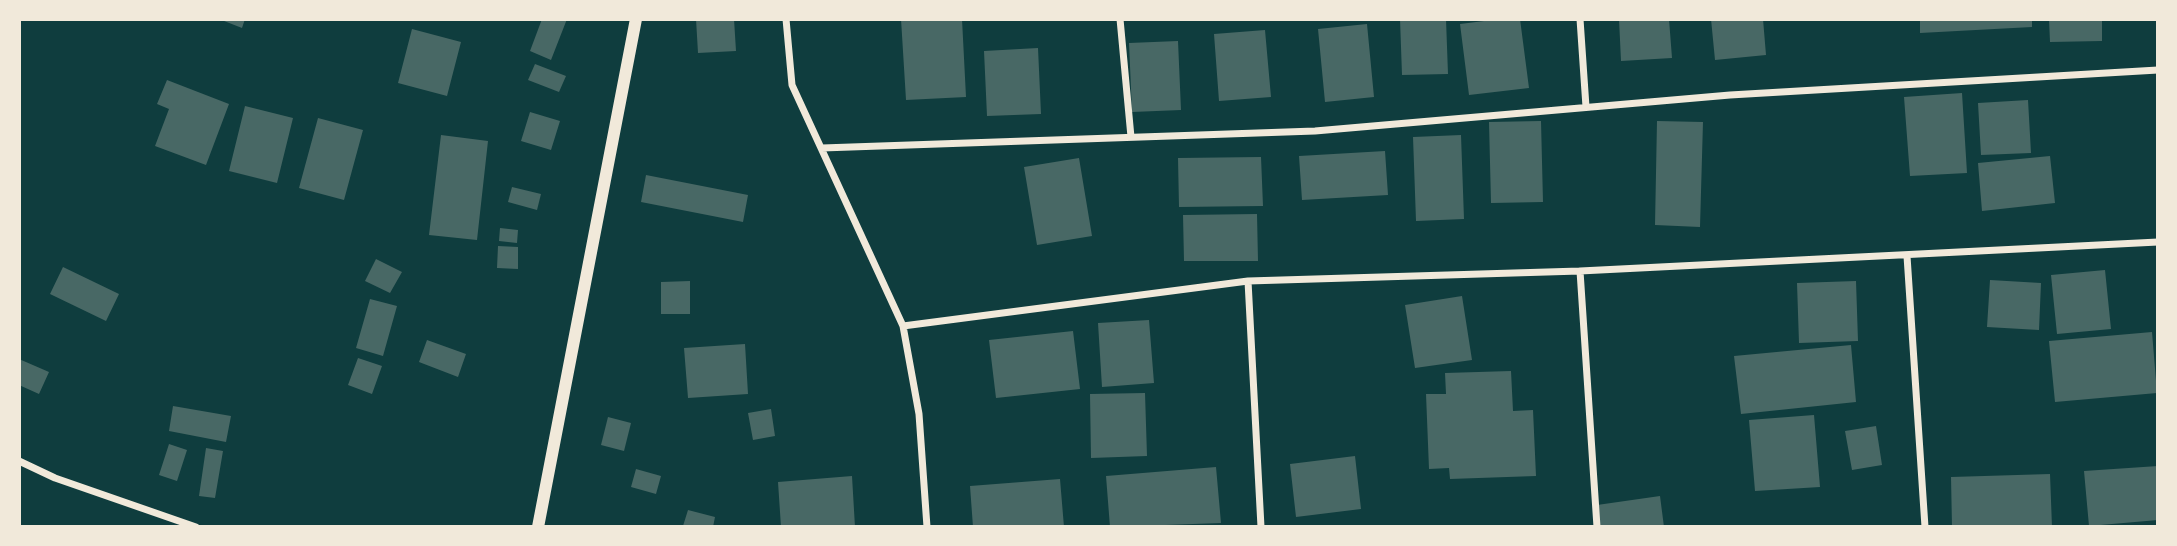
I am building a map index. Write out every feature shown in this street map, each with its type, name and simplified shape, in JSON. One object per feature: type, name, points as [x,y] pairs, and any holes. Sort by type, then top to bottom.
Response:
[{"type":"street","points":[[538,527],[636,19]]},
{"type":"street","points":[[786,19],[792,85],[902,326],[919,414],[927,527]]},
{"type":"street","points":[[1119,19],[1130,137]]},
{"type":"street","points":[[1580,19],[1586,107]]},
{"type":"street","points":[[822,148],[1315,131],[1730,95],[2158,69]]},
{"type":"street","points":[[902,326],[1248,281],[1907,257],[2158,242]]},
{"type":"street","points":[[1907,257],[1925,527]]},
{"type":"street","points":[[1580,271],[1597,527]]},
{"type":"street","points":[[1248,281],[1261,527]]},
{"type":"street","points":[[19,461],[55,478],[196,527]]},
{"type":"building","points":[[219,19],[245,19],[242,28]]},
{"type":"building","points":[[542,19],[567,19],[551,60],[530,51]]},
{"type":"building","points":[[696,19],[734,19],[736,51],[698,53]]},
{"type":"building","points":[[901,19],[962,19],[966,97],[906,100]]},
{"type":"building","points":[[1400,19],[1446,19],[1448,74],[1402,75]]},
{"type":"building","points":[[1520,19],[1529,88],[1469,95],[1460,24]]},
{"type":"building","points":[[1619,19],[1669,19],[1672,58],[1621,61]]},
{"type":"building","points":[[1711,19],[1763,19],[1766,55],[1715,60]]},
{"type":"building","points":[[1920,19],[2032,19],[2032,27],[1920,33]]},
{"type":"building","points":[[2049,19],[2102,19],[2102,41],[2050,42]]},
{"type":"building","points":[[1367,24],[1374,97],[1325,102],[1318,29]]},
{"type":"building","points":[[412,29],[461,42],[447,96],[398,83]]},
{"type":"building","points":[[1265,30],[1271,97],[1219,101],[1214,34]]},
{"type":"building","points":[[1178,41],[1181,110],[1132,112],[1129,43]]},
{"type":"building","points":[[1038,48],[1041,114],[987,116],[984,51]]},
{"type":"building","points":[[535,64],[566,76],[559,92],[528,80]]},
{"type":"building","points":[[167,80],[229,104],[206,165],[155,146],[169,109],[157,104]]},
{"type":"building","points":[[1962,93],[1967,173],[1910,176],[1904,97]]},
{"type":"building","points":[[2028,100],[2031,153],[1981,155],[1978,103]]},
{"type":"building","points":[[245,106],[293,118],[277,183],[229,171]]},
{"type":"building","points":[[530,112],[560,121],[551,150],[521,141]]},
{"type":"building","points":[[318,118],[363,130],[344,200],[299,188]]},
{"type":"building","points":[[1541,121],[1543,202],[1491,203],[1489,122]]},
{"type":"building","points":[[1657,121],[1703,122],[1700,227],[1655,225]]},
{"type":"building","points":[[441,135],[488,141],[477,240],[429,235]]},
{"type":"building","points":[[1461,135],[1464,219],[1416,221],[1413,137]]},
{"type":"building","points":[[1385,151],[1388,195],[1302,200],[1299,156]]},
{"type":"building","points":[[2050,156],[2055,203],[1982,211],[1978,163]]},
{"type":"building","points":[[1261,157],[1263,206],[1179,207],[1178,158]]},
{"type":"building","points":[[1079,158],[1092,236],[1037,245],[1024,167]]},
{"type":"building","points":[[646,175],[748,195],[743,222],[641,202]]},
{"type":"building","points":[[512,187],[541,194],[537,210],[508,202]]},
{"type":"building","points":[[1257,214],[1258,261],[1184,261],[1183,215]]},
{"type":"building","points":[[500,228],[518,230],[517,243],[499,241]]},
{"type":"building","points":[[498,246],[518,247],[518,269],[497,268]]},
{"type":"building","points":[[376,259],[402,272],[390,293],[365,281]]},
{"type":"building","points":[[63,267],[119,294],[106,321],[50,294]]},
{"type":"building","points":[[2105,270],[2111,329],[2057,334],[2051,275]]},
{"type":"building","points":[[1990,280],[2041,283],[2039,330],[1987,327]]},
{"type":"building","points":[[690,281],[690,314],[661,314],[661,282]]},
{"type":"building","points":[[1856,281],[1858,341],[1799,343],[1797,283]]},
{"type":"building","points":[[1462,296],[1472,360],[1415,368],[1405,305]]},
{"type":"building","points":[[370,299],[397,306],[383,356],[356,348]]},
{"type":"building","points":[[1149,320],[1154,383],[1102,387],[1098,323]]},
{"type":"building","points":[[1073,331],[1080,389],[996,398],[989,340]]},
{"type":"building","points":[[2152,332],[2157,393],[2055,402],[2049,341]]},
{"type":"building","points":[[427,340],[466,354],[458,377],[419,362]]},
{"type":"building","points":[[745,344],[748,394],[688,398],[684,348]]},
{"type":"building","points":[[1851,345],[1856,402],[1741,414],[1734,356]]},
{"type":"building","points":[[358,358],[382,366],[372,394],[348,385]]},
{"type":"building","points":[[19,359],[49,372],[39,394],[19,385]]},
{"type":"building","points":[[1511,371],[1513,411],[1533,410],[1536,476],[1450,479],[1449,468],[1429,469],[1426,394],[1446,394],[1445,373]]},
{"type":"building","points":[[1145,393],[1147,456],[1091,458],[1090,394]]},
{"type":"building","points":[[173,406],[231,416],[226,442],[169,431]]},
{"type":"building","points":[[771,409],[775,436],[753,440],[748,413]]},
{"type":"building","points":[[1814,415],[1820,487],[1755,491],[1749,420]]},
{"type":"building","points":[[608,417],[631,423],[624,451],[601,445]]},
{"type":"building","points":[[1876,426],[1882,465],[1852,470],[1845,431]]},
{"type":"building","points":[[169,444],[187,450],[177,481],[159,475]]},
{"type":"building","points":[[206,448],[223,451],[215,498],[199,496]]},
{"type":"building","points":[[1355,456],[1361,509],[1296,517],[1290,464]]},
{"type":"building","points":[[2158,466],[2158,520],[2089,526],[2084,471]]},
{"type":"building","points":[[1216,467],[1221,523],[1110,527],[1106,476]]},
{"type":"building","points":[[636,469],[661,476],[656,494],[631,487]]},
{"type":"building","points":[[2050,474],[2052,527],[1952,527],[1951,477]]},
{"type":"building","points":[[852,476],[855,527],[781,527],[778,482]]},
{"type":"building","points":[[1060,479],[1064,527],[973,527],[970,486]]},
{"type":"building","points":[[1660,496],[1664,527],[1600,527],[1597,505]]},
{"type":"building","points":[[688,510],[715,517],[713,527],[683,526]]}]
